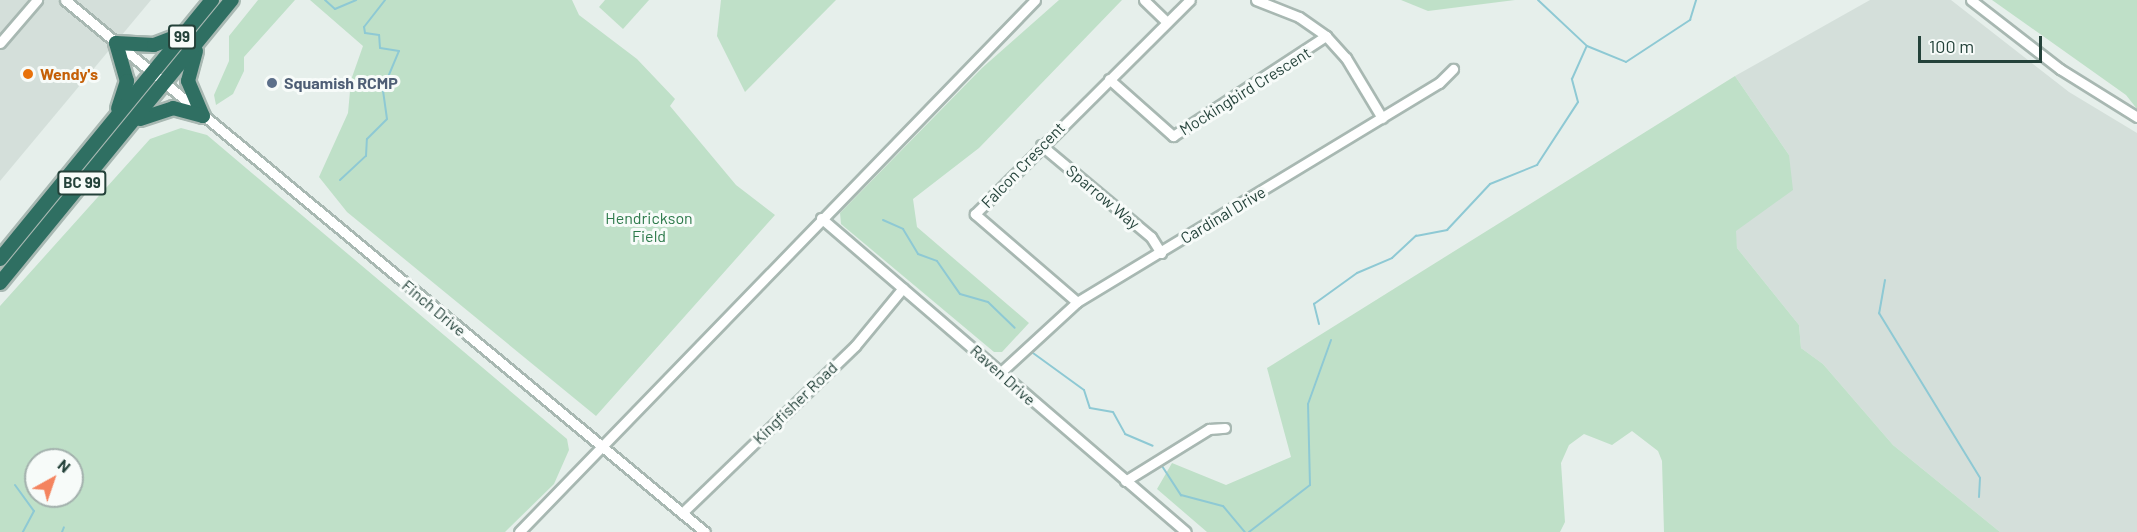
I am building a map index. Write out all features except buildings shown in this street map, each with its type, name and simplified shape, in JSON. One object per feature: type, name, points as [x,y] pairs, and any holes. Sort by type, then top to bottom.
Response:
[{"type":"highway","name":"99","points":[[152,73],[212,0]]},
{"type":"highway","name":"BC 99","points":[[0,283],[232,0]]},
{"type":"highway","points":[[110,125],[127,81],[116,43],[154,45],[189,28]]},
{"type":"highway","points":[[201,39],[188,81],[203,116]]},
{"type":"highway","name":"BC 99","points":[[0,259],[152,73]]},
{"type":"highway","points":[[126,129],[162,109],[203,116]]},
{"type":"street","points":[[0,43],[37,0]]},
{"type":"street","name":"Finch Drive","points":[[66,0],[705,532]]},
{"type":"street","points":[[519,532],[603,447],[820,218],[1035,0]]},
{"type":"street","points":[[1144,0],[1167,22]]},
{"type":"street","name":"Falcon Crescent","points":[[1077,303],[975,214],[1041,145],[1190,0]]},
{"type":"street","points":[[1256,0],[1299,17],[1326,36],[1346,58],[1382,118]]},
{"type":"street","points":[[1971,0],[2060,69],[2137,117]]},
{"type":"street","name":"Mockingbird Crescent","points":[[1108,79],[1173,135],[1326,36]]},
{"type":"street","name":"Cardinal Drive","points":[[1002,371],[1033,337],[1077,303],[1382,118],[1453,69]]},
{"type":"street","name":"Sparrow Way","points":[[1041,145],[1151,237],[1161,252]]},
{"type":"street","name":"Raven Drive","points":[[820,218],[1002,371],[1186,532]]},
{"type":"street","name":"Kingfisher Road","points":[[682,513],[855,345],[903,288]]},
{"type":"street","points":[[1125,481],[1209,429],[1225,428]]},
{"type":"shaded area","points":[[0,0],[151,0],[0,181]]},
{"type":"shaded area","points":[[1870,0],[1951,0],[2069,92],[2137,133],[2137,532],[2000,532],[1893,445],[1823,364],[1801,348],[1799,325],[1737,248],[1735,231],[1789,155],[1735,76]]},
{"type":"green space","points":[[258,0],[295,0],[244,57],[244,71],[233,94],[216,105],[214,95],[229,61],[229,36]]},
{"type":"green space","name":"Hendrickson Field","points":[[310,0],[572,0],[579,15],[637,59],[675,99],[670,106],[736,185],[775,215],[596,416],[347,212],[319,177],[348,113],[351,80],[363,46]]},
{"type":"green space","points":[[605,0],[649,0],[623,29],[599,7]]},
{"type":"green space","points":[[721,0],[836,0],[745,92],[717,36]]},
{"type":"green space","points":[[1059,0],[1122,0],[979,148],[913,199],[917,227],[1029,323],[1002,352],[994,352],[841,224],[840,213],[982,68]]},
{"type":"green space","points":[[1401,0],[1515,0],[1428,11]]},
{"type":"green space","points":[[1992,0],[2137,0],[2137,109],[2126,95]]},
{"type":"green space","points":[[1735,76],[1789,155],[1793,190],[1736,231],[1737,248],[1799,325],[1801,348],[1823,364],[1893,445],[2000,532],[1664,532],[1662,461],[1658,451],[1632,431],[1612,445],[1584,434],[1569,445],[1561,463],[1565,522],[1560,532],[1207,532],[1157,489],[1172,463],[1226,485],[1291,457],[1267,368]]},
{"type":"green space","points":[[181,128],[207,135],[567,439],[569,450],[554,484],[505,532],[0,532],[0,306],[150,139]]},
{"type":"waterway","points":[[325,0],[335,9],[356,0]]},
{"type":"waterway","points":[[340,180],[366,156],[367,139],[387,119],[383,89],[399,51],[380,48],[379,35],[365,33],[364,27],[385,0]]},
{"type":"waterway","points":[[1538,0],[1587,46],[1626,62],[1690,20],[1696,0]]},
{"type":"waterway","points":[[1319,324],[1314,304],[1357,273],[1392,258],[1416,236],[1447,230],[1490,184],[1537,165],[1578,102],[1572,79],[1587,46]]},
{"type":"waterway","points":[[883,220],[903,229],[918,254],[937,261],[960,294],[988,302],[1015,328]]},
{"type":"waterway","points":[[1885,280],[1879,313],[1980,478],[1979,497]]},
{"type":"waterway","points":[[1249,532],[1310,485],[1308,404],[1331,340]]},
{"type":"waterway","points":[[1033,353],[1084,390],[1090,408],[1113,412],[1125,434],[1153,446]]},
{"type":"waterway","points":[[1162,466],[1181,495],[1223,506],[1245,532]]},
{"type":"waterway","points":[[15,485],[34,511],[23,532]]},
{"type":"waterway","points":[[62,532],[64,527]]},
{"type":"place","name":"Wendy's","points":[[28,74]]},
{"type":"place","name":"Squamish RCMP","points":[[272,83]]}]
